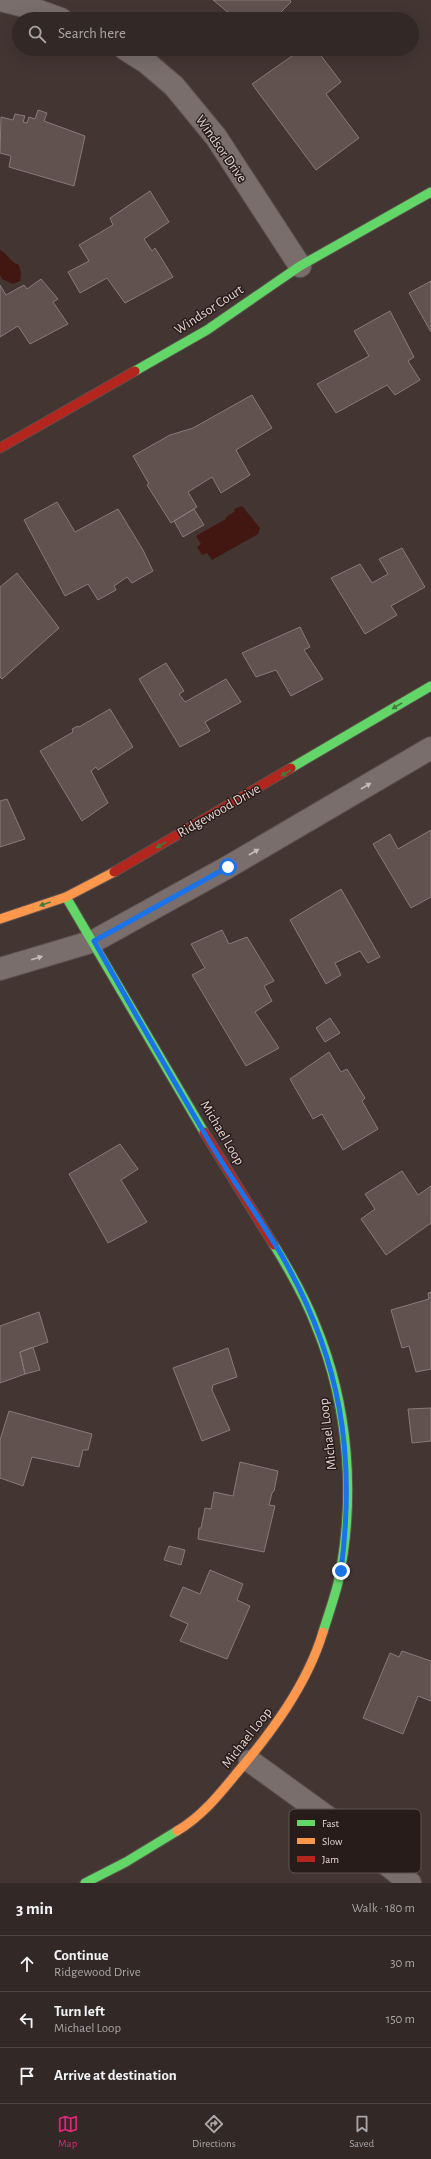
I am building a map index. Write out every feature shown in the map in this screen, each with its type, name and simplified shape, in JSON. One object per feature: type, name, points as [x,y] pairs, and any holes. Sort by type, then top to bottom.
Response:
[{"type":"street","points":[[0,0],[39,12]]},
{"type":"street","name":"Windsor Drive","points":[[136,56],[147,63],[174,86],[216,137],[300,266]]},
{"type":"street","name":"Windsor Court","points":[[0,448],[207,330],[300,266],[431,192]]},
{"type":"street","name":"Ridgewood Drive","points":[[0,919],[66,897],[130,863],[431,686]]},
{"type":"street","points":[[0,969],[94,941],[228,867],[431,748]]},
{"type":"street","name":"Michael Loop","points":[[66,897],[94,941],[209,1141],[282,1256],[313,1319],[326,1352],[337,1390],[347,1463],[348,1500],[341,1571],[331,1611],[316,1653],[287,1709],[250,1761],[196,1819],[138,1856],[85,1883]]},
{"type":"street","points":[[250,1761],[316,1809]]},
{"type":"street","points":[[398,1873],[410,1883]]},
{"type":"shaded area","points":[[0,250],[13,262],[19,265],[21,274],[20,281],[13,284],[2,279],[0,275]]},
{"type":"shaded area","points":[[242,506],[260,528],[258,534],[212,560],[207,553],[202,555],[197,547],[201,544],[196,536],[226,519],[225,518],[235,511],[234,509]]},
{"type":"building","points":[[213,0],[290,0],[291,2],[281,12],[228,12]]},
{"type":"building","points":[[292,56],[321,56],[341,82],[326,94],[359,138],[316,170],[252,84]]},
{"type":"building","points":[[38,110],[47,113],[44,121],[85,136],[74,186],[9,167],[11,156],[0,153],[1,117],[13,120],[15,114],[25,116],[23,122],[27,123],[29,117],[35,119]]},
{"type":"building","points":[[150,191],[169,222],[144,239],[152,251],[155,248],[173,277],[125,303],[107,278],[80,293],[68,272],[89,261],[79,245],[113,225],[110,218]]},
{"type":"building","points":[[41,279],[58,299],[53,302],[68,324],[30,344],[18,326],[0,337],[0,285],[6,295],[24,285],[27,289]]},
{"type":"building","points":[[431,281],[431,332],[409,293]]},
{"type":"building","points":[[390,311],[414,357],[408,361],[420,380],[395,395],[387,385],[336,413],[317,384],[369,356],[354,331]]},
{"type":"building","points":[[252,395],[272,428],[236,450],[250,475],[221,493],[212,477],[188,492],[197,507],[171,523],[147,485],[149,484],[133,456],[170,435],[193,428]]},
{"type":"building","points":[[57,502],[75,532],[118,509],[143,550],[153,571],[132,583],[127,577],[114,586],[116,590],[98,600],[88,584],[65,596],[24,520]]},
{"type":"building","points":[[194,509],[204,525],[183,537],[174,521]]},
{"type":"building","points":[[402,548],[425,587],[391,606],[397,615],[365,634],[331,578],[360,564],[372,583],[388,574],[379,559]]},
{"type":"building","points":[[17,573],[59,628],[2,679],[0,677],[0,587]]},
{"type":"building","points":[[300,627],[310,647],[304,650],[323,679],[291,696],[276,670],[256,677],[242,653]]},
{"type":"building","points":[[166,663],[184,691],[179,694],[185,702],[226,679],[241,702],[205,722],[210,731],[180,747],[139,679]]},
{"type":"building","points":[[110,709],[133,747],[98,770],[96,767],[91,771],[108,803],[82,821],[40,751],[73,732],[72,729],[78,726],[79,727]]},
{"type":"building","points":[[7,799],[25,839],[0,847],[0,801]]},
{"type":"building","points":[[431,830],[431,897],[411,908],[373,844],[390,834],[398,849]]},
{"type":"building","points":[[341,889],[380,957],[368,963],[360,951],[335,963],[341,975],[326,984],[290,920]]},
{"type":"building","points":[[222,930],[229,944],[247,937],[274,981],[264,986],[272,1001],[255,1012],[279,1048],[246,1066],[192,975],[205,968],[191,944]]},
{"type":"building","points":[[330,1018],[340,1033],[325,1042],[316,1028]]},
{"type":"building","points":[[329,1052],[341,1072],[347,1069],[365,1098],[362,1101],[378,1129],[343,1150],[322,1114],[313,1119],[290,1079]]},
{"type":"building","points":[[120,1144],[138,1169],[121,1180],[147,1222],[108,1243],[69,1174]]},
{"type":"building","points":[[402,1171],[418,1195],[431,1186],[431,1223],[386,1255],[361,1219],[375,1209],[365,1194]]},
{"type":"building","points":[[431,1292],[431,1369],[416,1372],[409,1346],[402,1348],[391,1310],[429,1299],[428,1293]]},
{"type":"building","points":[[39,1312],[48,1342],[20,1352],[25,1374],[0,1383],[0,1326]]},
{"type":"building","points":[[33,1347],[40,1370],[25,1374],[20,1352]]},
{"type":"building","points":[[228,1348],[237,1377],[213,1385],[212,1390],[230,1430],[202,1441],[173,1368]]},
{"type":"building","points":[[431,1408],[431,1441],[412,1443],[408,1409]]},
{"type":"building","points":[[9,1411],[92,1434],[88,1450],[83,1450],[79,1467],[32,1457],[23,1486],[0,1478],[0,1440]]},
{"type":"building","points":[[240,1462],[278,1471],[274,1491],[272,1493],[269,1505],[275,1506],[264,1552],[198,1539],[199,1528],[201,1528],[205,1508],[211,1509],[214,1492],[233,1496]]},
{"type":"building","points":[[169,1546],[185,1550],[181,1565],[164,1560]]},
{"type":"building","points":[[210,1570],[243,1584],[237,1600],[250,1606],[227,1659],[180,1641],[188,1624],[170,1616],[183,1587],[200,1594]]},
{"type":"building","points":[[402,1651],[431,1661],[431,1701],[418,1696],[403,1734],[363,1718],[390,1653],[399,1657]]},
{"type":"traffic: fast","points":[[135,371],[207,330],[300,266],[431,192]]},
{"type":"traffic: fast","points":[[291,768],[431,686]]},
{"type":"traffic: fast","points":[[66,897],[204,1132]]},
{"type":"traffic: fast","points":[[274,1245],[297,1284],[316,1326],[336,1388],[342,1420],[348,1485],[347,1518],[344,1551],[338,1583],[323,1632]]},
{"type":"traffic: fast","points":[[85,1883],[126,1862],[177,1831]]},
{"type":"traffic: slow","points":[[0,919],[66,897],[114,872]]},
{"type":"traffic: slow","points":[[177,1831],[194,1819],[216,1798],[275,1725],[287,1708],[308,1671],[323,1632]]},
{"type":"traffic: jam","points":[[0,448],[135,371]]},
{"type":"traffic: jam","points":[[114,872],[291,768]]},
{"type":"traffic: jam","points":[[204,1132],[274,1245]]},
{"type":"route","points":[[228,867],[94,941],[209,1141],[282,1256],[313,1319],[326,1352],[337,1390],[347,1463],[348,1500],[346,1537],[341,1571]]}]
